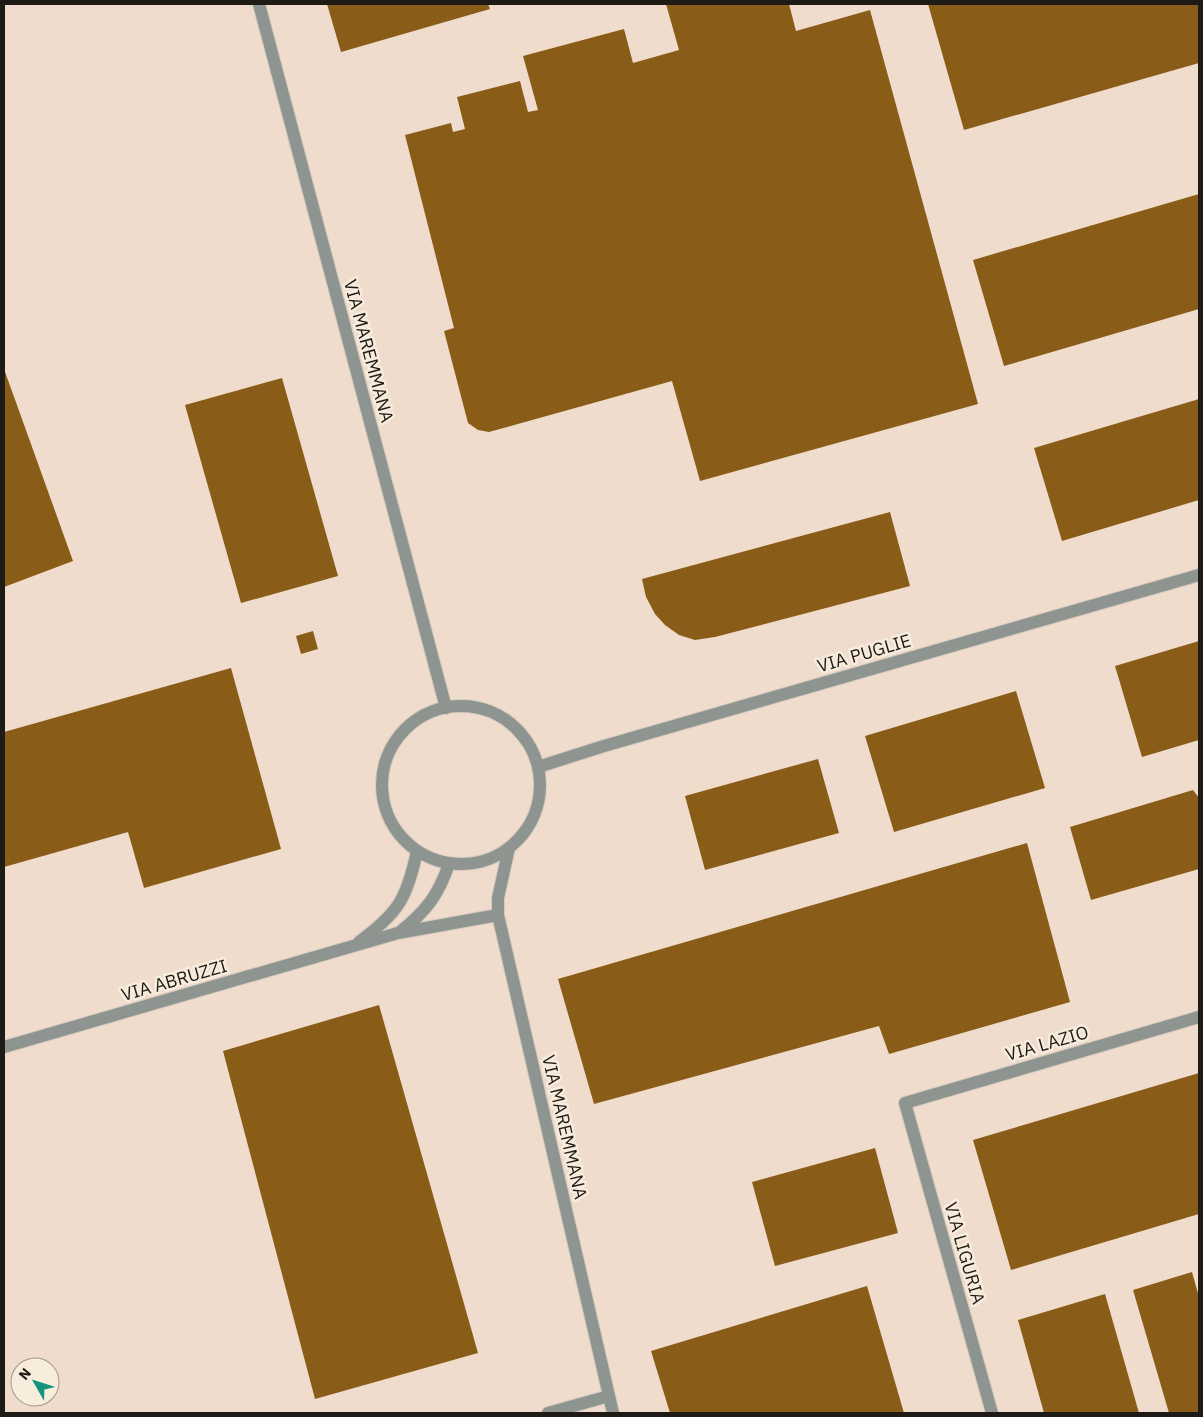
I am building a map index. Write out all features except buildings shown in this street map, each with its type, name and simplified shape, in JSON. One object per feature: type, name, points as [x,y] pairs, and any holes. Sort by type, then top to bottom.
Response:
[{"type":"street","name":"VIA MAREMMANA","points":[[259,4],[446,708]]},
{"type":"street","name":"VIA PUGLIE","points":[[538,767],[604,746],[1199,575]]},
{"type":"street","points":[[474,707],[499,715],[526,739],[538,767],[539,798],[532,820],[519,839],[509,848],[479,863],[449,864],[429,858],[417,851],[396,832],[387,814],[382,787],[383,774],[390,750],[404,730],[425,715],[446,708],[474,707]]},
{"type":"street","name":"VIA MAREMMANA","points":[[509,848],[498,898],[498,915],[613,1413]]},
{"type":"street","name":"VIA ABRUZZI","points":[[354,947],[384,924],[399,907],[408,890],[417,851]]},
{"type":"street","points":[[398,934],[425,911],[439,889],[449,864]]},
{"type":"street","name":"VIA ABRUZZI","points":[[4,1048],[398,934],[498,915]]},
{"type":"street","name":"VIA LAZIO","points":[[905,1103],[1199,1017]]},
{"type":"street","name":"VIA LIGURIA","points":[[905,1103],[992,1413]]},
{"type":"street","points":[[548,1413],[609,1396]]},
{"type":"shaded area","points":[[4,4],[1199,4],[1199,1413],[4,1413]]}]
